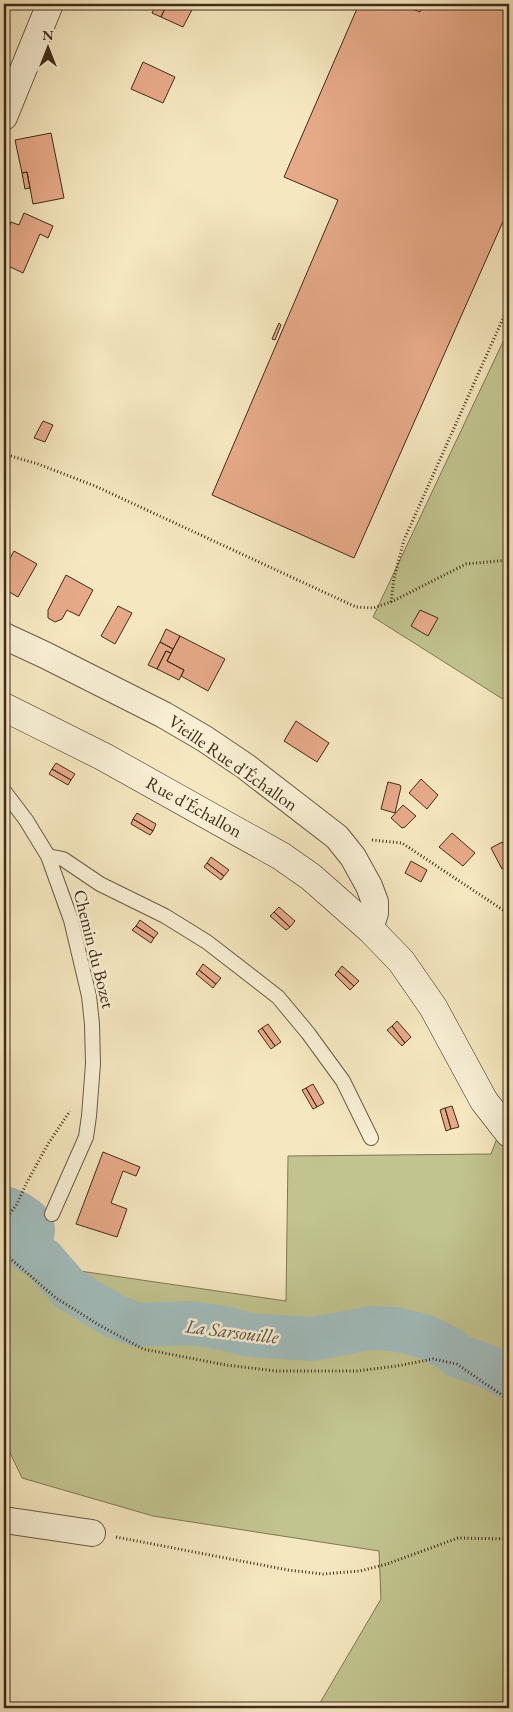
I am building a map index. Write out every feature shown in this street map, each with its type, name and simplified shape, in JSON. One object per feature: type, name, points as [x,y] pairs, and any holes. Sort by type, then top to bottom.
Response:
[{"type":"main road","name":"Rue d'Échallon","points":[[4,708],[104,757],[281,856],[311,877],[370,930],[401,962],[433,1007],[484,1100],[509,1133]]},
{"type":"street","points":[[4,117],[50,4]]},
{"type":"street","name":"Vieille Rue d'Échallon","points":[[4,636],[54,659],[164,715],[206,739],[245,766],[336,837],[353,857],[370,886],[375,902],[375,913],[370,930]]},
{"type":"street","points":[[4,1520],[92,1533]]},
{"type":"lane","name":"Chemin du Bozet","points":[[4,792],[26,820],[48,856],[71,920],[89,996],[93,1064],[86,1137],[52,1214]]},
{"type":"lane","points":[[48,856],[63,859],[100,884],[165,916],[207,942],[278,997],[308,1033],[343,1081],[371,1138]]},
{"type":"path","points":[[391,602],[394,578],[404,540],[509,305]]},
{"type":"path","points":[[4,454],[38,464],[95,486],[356,607],[373,608],[391,602],[466,564],[509,560]]},
{"type":"path","points":[[336,837],[402,843],[509,914]]},
{"type":"path","points":[[6,1216],[17,1204],[48,1144],[71,1110]]},
{"type":"path","points":[[4,1253],[56,1298],[99,1325],[143,1349],[226,1365],[276,1370],[357,1371],[433,1359],[457,1364],[509,1400]]},
{"type":"path","points":[[92,1533],[288,1570],[323,1574],[360,1571],[387,1564],[458,1538],[509,1539]]},
{"type":"green space","points":[[509,329],[509,703],[373,617]]},
{"type":"green space","points":[[509,1106],[509,1708],[317,1708],[381,1599],[379,1551],[153,1516],[22,1478],[4,1440],[4,1260],[286,1301],[288,1156],[491,1154]]},
{"type":"building","points":[[156,4],[167,4],[161,17],[152,13]]},
{"type":"building","points":[[167,4],[195,4],[183,27],[161,17]]},
{"type":"building","points":[[359,4],[401,4],[420,12],[424,4],[509,4],[509,208],[354,558],[212,495],[338,200],[284,177]]},
{"type":"building","points":[[143,62],[175,77],[163,103],[131,89]]},
{"type":"building","points":[[51,133],[64,198],[33,204],[27,172],[22,173],[15,140]]},
{"type":"building","points":[[27,172],[30,188],[25,189],[22,173]]},
{"type":"building","points":[[24,213],[53,226],[48,238],[40,234],[23,273],[4,264],[4,239],[11,222],[19,225]]},
{"type":"building","points":[[279,323],[281,325],[275,340],[272,339]]},
{"type":"building","points":[[43,421],[53,425],[45,442],[34,438]]},
{"type":"building","points":[[14,551],[37,564],[18,597],[4,589],[4,569]]},
{"type":"building","points":[[66,575],[93,590],[79,616],[67,610],[62,619],[55,622],[48,618],[48,610]]},
{"type":"building","points":[[118,606],[132,613],[115,644],[101,636]]},
{"type":"building","points":[[420,610],[438,618],[428,636],[411,626]]},
{"type":"building","points":[[166,629],[180,636],[173,649],[160,642]]},
{"type":"building","points":[[180,636],[225,659],[208,691],[181,676],[184,670],[167,661]]},
{"type":"building","points":[[160,642],[173,649],[171,653],[166,651],[157,669],[148,665]]},
{"type":"building","points":[[166,651],[171,653],[167,661],[184,670],[179,680],[157,669]]},
{"type":"building","points":[[296,721],[329,743],[317,762],[284,741]]},
{"type":"building","points":[[56,763],[75,774],[71,780],[52,769]]},
{"type":"building","points":[[52,769],[71,780],[68,785],[49,774]]},
{"type":"building","points":[[421,779],[438,795],[427,809],[409,793]]},
{"type":"building","points":[[388,782],[400,785],[401,787],[395,813],[381,809]]},
{"type":"building","points":[[403,805],[416,816],[402,828],[391,818]]},
{"type":"building","points":[[137,813],[156,824],[153,831],[133,819]]},
{"type":"building","points":[[133,819],[153,831],[150,835],[131,824]]},
{"type":"building","points":[[452,833],[475,853],[463,866],[439,847]]},
{"type":"building","points":[[502,842],[509,855],[509,865],[502,869],[491,848]]},
{"type":"building","points":[[211,857],[229,870],[224,876],[207,863]]},
{"type":"building","points":[[411,861],[427,870],[421,882],[405,873]]},
{"type":"building","points":[[207,863],[224,876],[221,880],[204,867]]},
{"type":"building","points":[[279,907],[295,921],[290,927],[274,912]]},
{"type":"building","points":[[274,912],[290,927],[286,930],[270,916]]},
{"type":"building","points":[[140,920],[158,933],[154,938],[136,926]]},
{"type":"building","points":[[136,926],[154,938],[151,943],[132,930]]},
{"type":"building","points":[[203,964],[221,978],[216,984],[199,970]]},
{"type":"building","points":[[342,966],[359,981],[354,986],[338,971]]},
{"type":"building","points":[[199,970],[216,984],[213,988],[196,974]]},
{"type":"building","points":[[338,971],[354,986],[350,990],[335,975]]},
{"type":"building","points":[[397,1021],[411,1037],[405,1043],[392,1026]]},
{"type":"building","points":[[268,1024],[281,1042],[275,1046],[262,1028]]},
{"type":"building","points":[[392,1026],[405,1043],[402,1046],[387,1030]]},
{"type":"building","points":[[262,1028],[275,1046],[271,1049],[258,1031]]},
{"type":"building","points":[[313,1084],[324,1103],[317,1107],[306,1088]]},
{"type":"building","points":[[306,1088],[317,1107],[313,1109],[302,1090]]},
{"type":"building","points":[[452,1106],[459,1127],[451,1129],[445,1108]]},
{"type":"building","points":[[445,1108],[451,1129],[446,1131],[440,1110]]},
{"type":"building","points":[[103,1152],[140,1167],[136,1176],[123,1171],[111,1203],[127,1209],[117,1237],[76,1224]]},
{"type":"waterway","name":"La Sarsouille","points":[[4,1208],[17,1213],[29,1222],[33,1230],[28,1251],[43,1259],[69,1289],[116,1317],[138,1325],[192,1323],[249,1335],[313,1339],[371,1328],[394,1329],[424,1336],[450,1349],[458,1356],[487,1366],[509,1378]]}]
